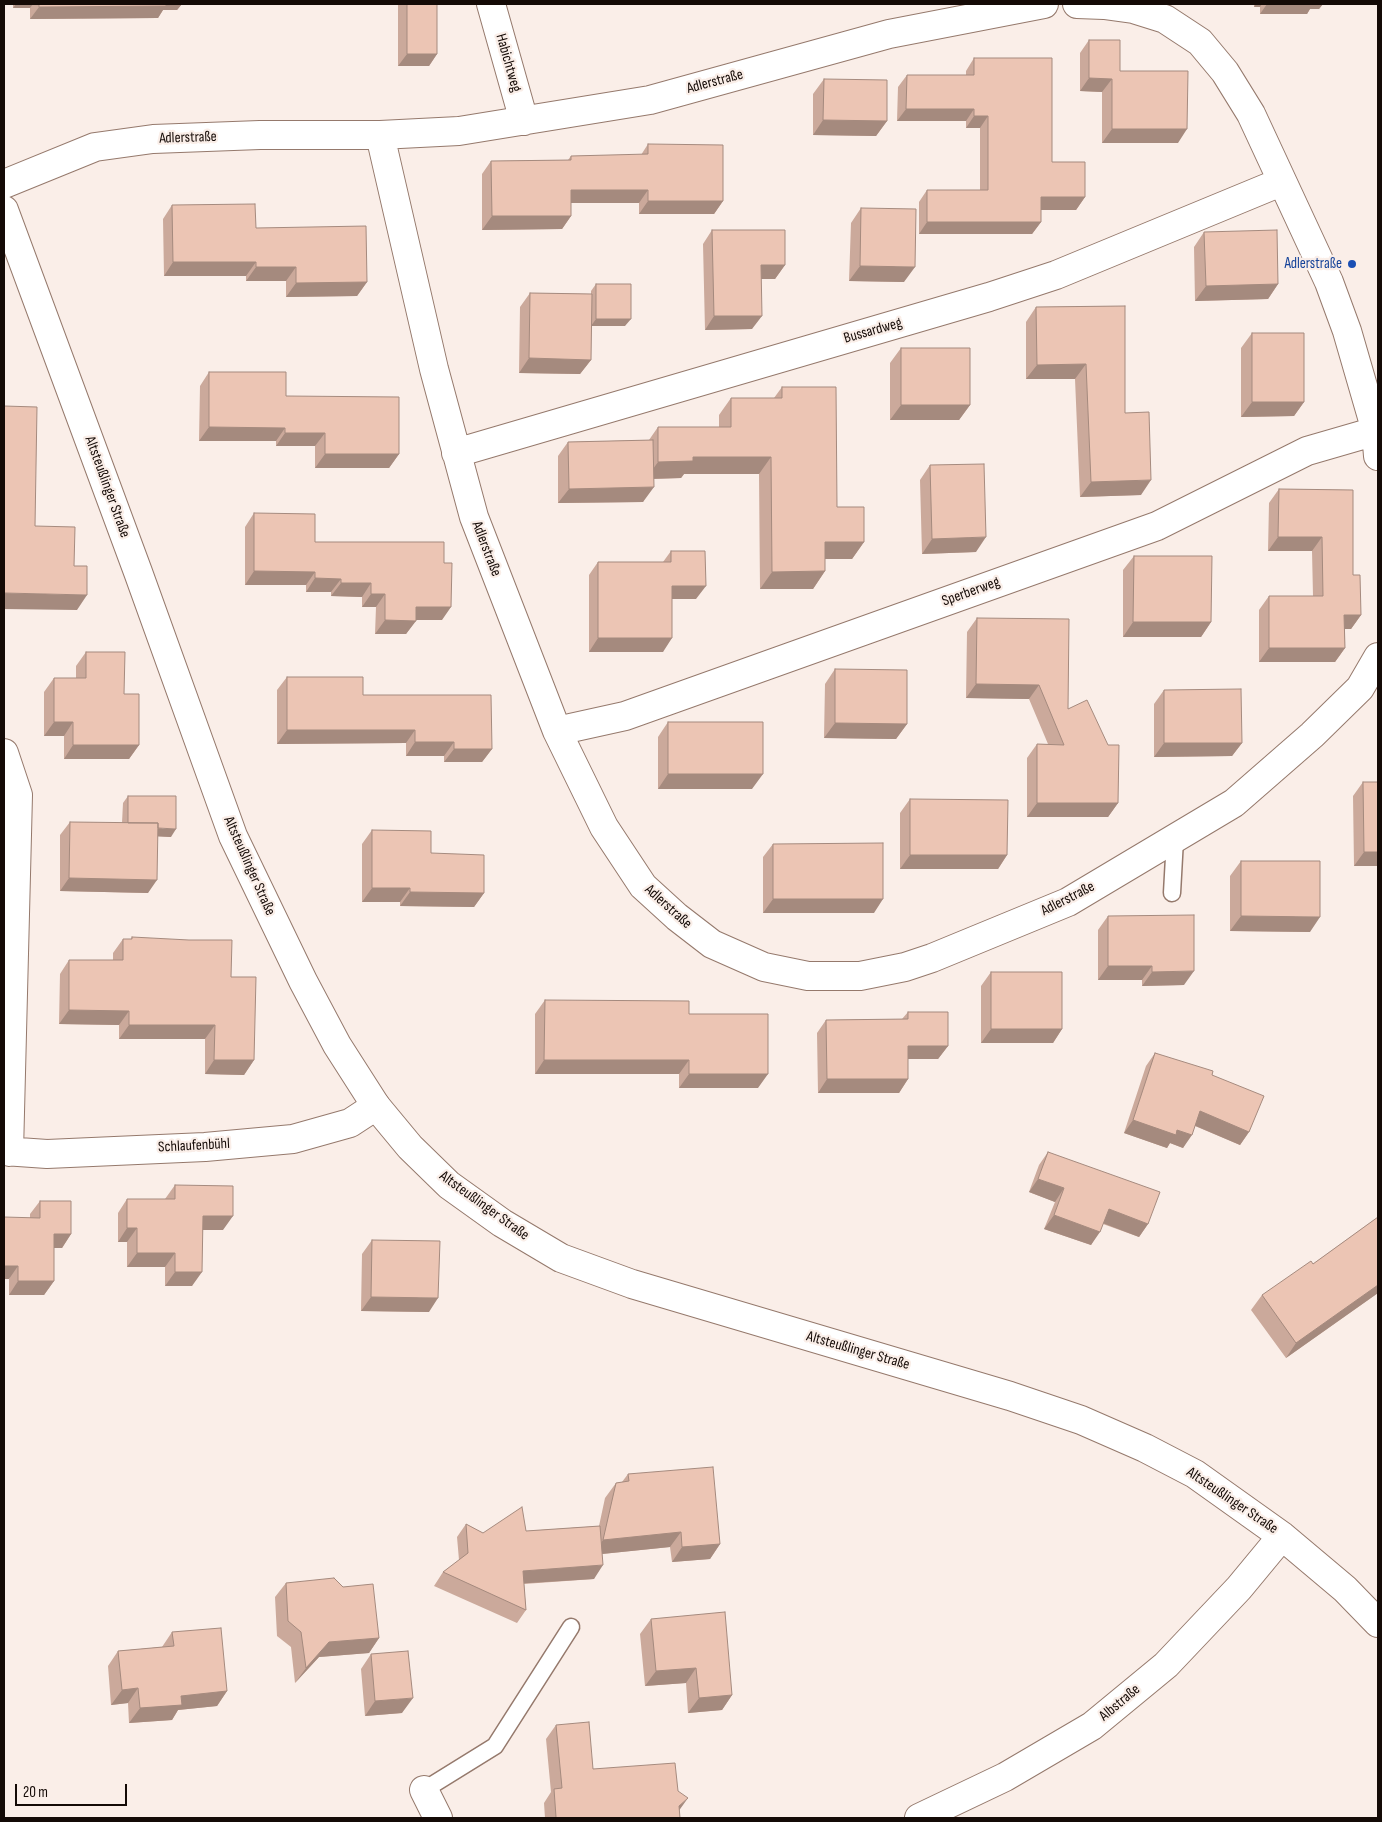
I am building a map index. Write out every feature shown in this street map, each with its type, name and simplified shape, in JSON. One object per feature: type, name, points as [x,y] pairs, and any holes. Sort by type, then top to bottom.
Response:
[{"type":"street","name":"Habichtweg","points":[[491,4],[524,122]]},
{"type":"street","name":"Adlerstraße","points":[[4,184],[95,147],[153,139],[260,135],[380,135],[459,131],[524,122],[650,100],[890,34],[1044,4]]},
{"type":"street","points":[[1077,4],[1133,9],[1165,19],[1200,42],[1226,72],[1250,114],[1332,290],[1347,331],[1377,444]]},
{"type":"street","name":"Adlerstraße","points":[[380,135],[434,369],[474,517],[557,731],[604,827],[643,886],[677,917],[712,944],[764,968],[808,976],[860,976],[904,968],[1068,902],[1234,803],[1312,735],[1369,690],[1378,657]]},
{"type":"street","name":"Bussardweg","points":[[456,453],[997,295],[1056,275],[1282,182]]},
{"type":"street","name":"Altsteußlinger Straße","points":[[4,210],[233,836],[303,981],[337,1045],[376,1106],[410,1146],[449,1185],[502,1223],[561,1258],[632,1284],[1010,1396],[1081,1420],[1145,1448],[1194,1474],[1282,1536],[1345,1589],[1378,1623]]},
{"type":"street","name":"Sperberweg","points":[[557,731],[625,716],[1157,526],[1307,451],[1377,444]]},
{"type":"street","points":[[4,753],[18,795],[9,957],[7,1151]]},
{"type":"street","name":"Schlaufenbühl","points":[[7,1151],[61,1154],[293,1139],[350,1123],[376,1106]]},
{"type":"street","name":"Albstraße","points":[[919,1818],[1005,1777],[1092,1726],[1166,1665],[1239,1588],[1282,1536]]},
{"type":"street","points":[[424,1790],[438,1818]]},
{"type":"lane","points":[[1172,893],[1175,839]]},
{"type":"lane","points":[[424,1790],[495,1746],[571,1628]]},
{"type":"building","points":[[39,4],[166,4],[166,6],[39,7]]},
{"type":"building","points":[[407,4],[437,4],[437,54],[407,54]]},
{"type":"building","points":[[1089,40],[1120,40],[1120,71],[1188,71],[1187,129],[1112,129],[1112,79],[1089,78]]},
{"type":"building","points":[[974,58],[1052,58],[1052,162],[1085,162],[1085,197],[1041,197],[1041,222],[927,222],[927,190],[988,190],[988,116],[974,116],[974,109],[906,109],[907,75],[974,75]]},
{"type":"building","points":[[824,79],[887,80],[887,121],[823,120]]},
{"type":"building","points":[[648,144],[723,145],[723,201],[648,201],[648,190],[571,190],[571,216],[492,216],[491,161],[571,160],[571,156],[648,154]]},
{"type":"building","points":[[255,204],[256,228],[366,226],[367,282],[296,283],[296,267],[256,267],[256,262],[173,262],[172,205]]},
{"type":"building","points":[[861,208],[916,209],[915,267],[860,266]]},
{"type":"building","points":[[712,230],[785,230],[785,265],[761,265],[762,316],[714,316]]},
{"type":"building","points":[[1277,230],[1278,284],[1206,286],[1204,232]]},
{"type":"building","points":[[596,284],[631,284],[631,319],[596,319]]},
{"type":"building","points":[[530,293],[592,294],[591,360],[529,358]]},
{"type":"building","points":[[1125,306],[1125,413],[1149,412],[1151,480],[1091,482],[1086,364],[1037,365],[1036,307]]},
{"type":"building","points":[[1252,333],[1304,333],[1304,402],[1252,402]]},
{"type":"building","points":[[901,348],[970,348],[970,405],[901,405]]},
{"type":"building","points":[[209,372],[286,372],[286,396],[399,397],[399,454],[325,454],[325,433],[285,433],[285,428],[209,427]]},
{"type":"building","points":[[782,387],[836,387],[837,507],[864,507],[864,542],[825,542],[825,571],[772,572],[771,457],[693,457],[693,461],[658,462],[658,427],[731,427],[731,398],[782,398]]},
{"type":"building","points":[[4,406],[37,407],[35,526],[75,527],[74,566],[87,566],[87,595],[4,593]]},
{"type":"building","points":[[653,440],[654,487],[569,489],[568,442]]},
{"type":"building","points":[[984,464],[986,537],[932,539],[930,465]]},
{"type":"building","points":[[1279,489],[1353,490],[1353,575],[1360,575],[1361,615],[1344,615],[1345,648],[1269,648],[1269,596],[1323,596],[1322,537],[1278,537]]},
{"type":"building","points":[[254,513],[315,514],[315,542],[444,542],[444,563],[452,563],[451,607],[416,607],[416,621],[385,620],[385,594],[371,594],[371,583],[341,583],[341,579],[315,578],[315,572],[254,571]]},
{"type":"building","points":[[671,551],[705,551],[706,586],[672,586],[672,638],[598,638],[598,562],[671,562]]},
{"type":"building","points":[[1134,556],[1212,556],[1211,622],[1133,622]]},
{"type":"building","points":[[977,618],[1069,619],[1068,709],[1087,700],[1108,745],[1119,745],[1118,803],[1037,803],[1037,744],[1064,745],[1039,685],[976,684]]},
{"type":"building","points":[[86,652],[125,652],[124,694],[139,694],[139,745],[73,745],[73,722],[54,722],[54,678],[86,678]]},
{"type":"building","points":[[835,669],[907,670],[907,724],[835,723]]},
{"type":"building","points":[[287,677],[363,677],[363,695],[491,695],[492,749],[454,749],[454,742],[415,742],[415,730],[287,730]]},
{"type":"building","points":[[1241,689],[1242,743],[1164,743],[1164,690]]},
{"type":"building","points":[[668,722],[763,722],[763,774],[668,774]]},
{"type":"building","points":[[1363,782],[1378,782],[1378,852],[1364,852]]},
{"type":"building","points":[[128,796],[176,796],[176,829],[158,828],[158,823],[128,823]]},
{"type":"building","points":[[910,799],[1008,800],[1007,855],[910,855]]},
{"type":"building","points":[[70,822],[158,823],[157,880],[69,878]]},
{"type":"building","points":[[372,830],[431,831],[431,853],[484,855],[484,893],[410,892],[410,888],[372,888]]},
{"type":"building","points":[[883,843],[883,899],[773,899],[773,844]]},
{"type":"building","points":[[1241,861],[1320,861],[1320,917],[1241,916]]},
{"type":"building","points":[[1194,915],[1194,971],[1152,972],[1152,966],[1108,966],[1108,916]]},
{"type":"building","points":[[132,937],[232,940],[231,977],[256,977],[254,1060],[214,1060],[215,1025],[129,1025],[129,1011],[69,1010],[69,960],[123,960],[123,939],[132,939]]},
{"type":"building","points":[[991,972],[1062,972],[1062,1029],[991,1029]]},
{"type":"building","points":[[545,1000],[689,1001],[689,1014],[768,1014],[768,1074],[689,1074],[689,1060],[544,1060]]},
{"type":"building","points":[[908,1012],[948,1012],[948,1046],[908,1046],[908,1079],[827,1079],[826,1020],[908,1019]]},
{"type":"building","points":[[1155,1053],[1213,1071],[1212,1075],[1264,1096],[1249,1132],[1200,1111],[1192,1135],[1177,1130],[1176,1135],[1133,1120]]},
{"type":"building","points":[[1048,1152],[1160,1192],[1148,1224],[1109,1209],[1100,1232],[1054,1215],[1064,1188],[1038,1179]]},
{"type":"building","points":[[175,1185],[233,1186],[233,1216],[203,1216],[202,1272],[175,1272],[175,1253],[137,1253],[137,1228],[127,1228],[127,1199],[175,1199]]},
{"type":"building","points":[[40,1201],[71,1201],[71,1234],[54,1234],[54,1281],[18,1281],[18,1266],[4,1266],[4,1217],[40,1218]]},
{"type":"building","points":[[1378,1217],[1378,1285],[1296,1343],[1262,1295],[1311,1261],[1313,1264]]},
{"type":"building","points":[[372,1240],[440,1241],[438,1298],[371,1297]]},
{"type":"building","points":[[713,1467],[720,1544],[682,1547],[681,1532],[603,1540],[616,1483],[629,1481],[628,1474]]},
{"type":"building","points":[[522,1507],[526,1531],[600,1526],[603,1565],[523,1571],[526,1610],[443,1572],[468,1553],[466,1524],[483,1533]]},
{"type":"building","points":[[334,1578],[343,1587],[373,1584],[379,1638],[329,1642],[306,1668],[301,1632],[288,1621],[286,1583]]},
{"type":"building","points":[[725,1612],[732,1695],[699,1698],[696,1668],[656,1671],[651,1619]]},
{"type":"building","points":[[221,1628],[227,1691],[181,1696],[182,1705],[140,1708],[138,1688],[122,1690],[118,1651],[174,1646],[172,1632]]},
{"type":"building","points":[[408,1651],[413,1698],[375,1701],[371,1654]]},
{"type":"building","points":[[589,1722],[593,1769],[675,1763],[678,1791],[688,1798],[679,1806],[680,1818],[555,1818],[554,1789],[562,1788],[556,1725]]},
{"type":"place","name":"Adlerstraße","points":[[1352,264]]}]
